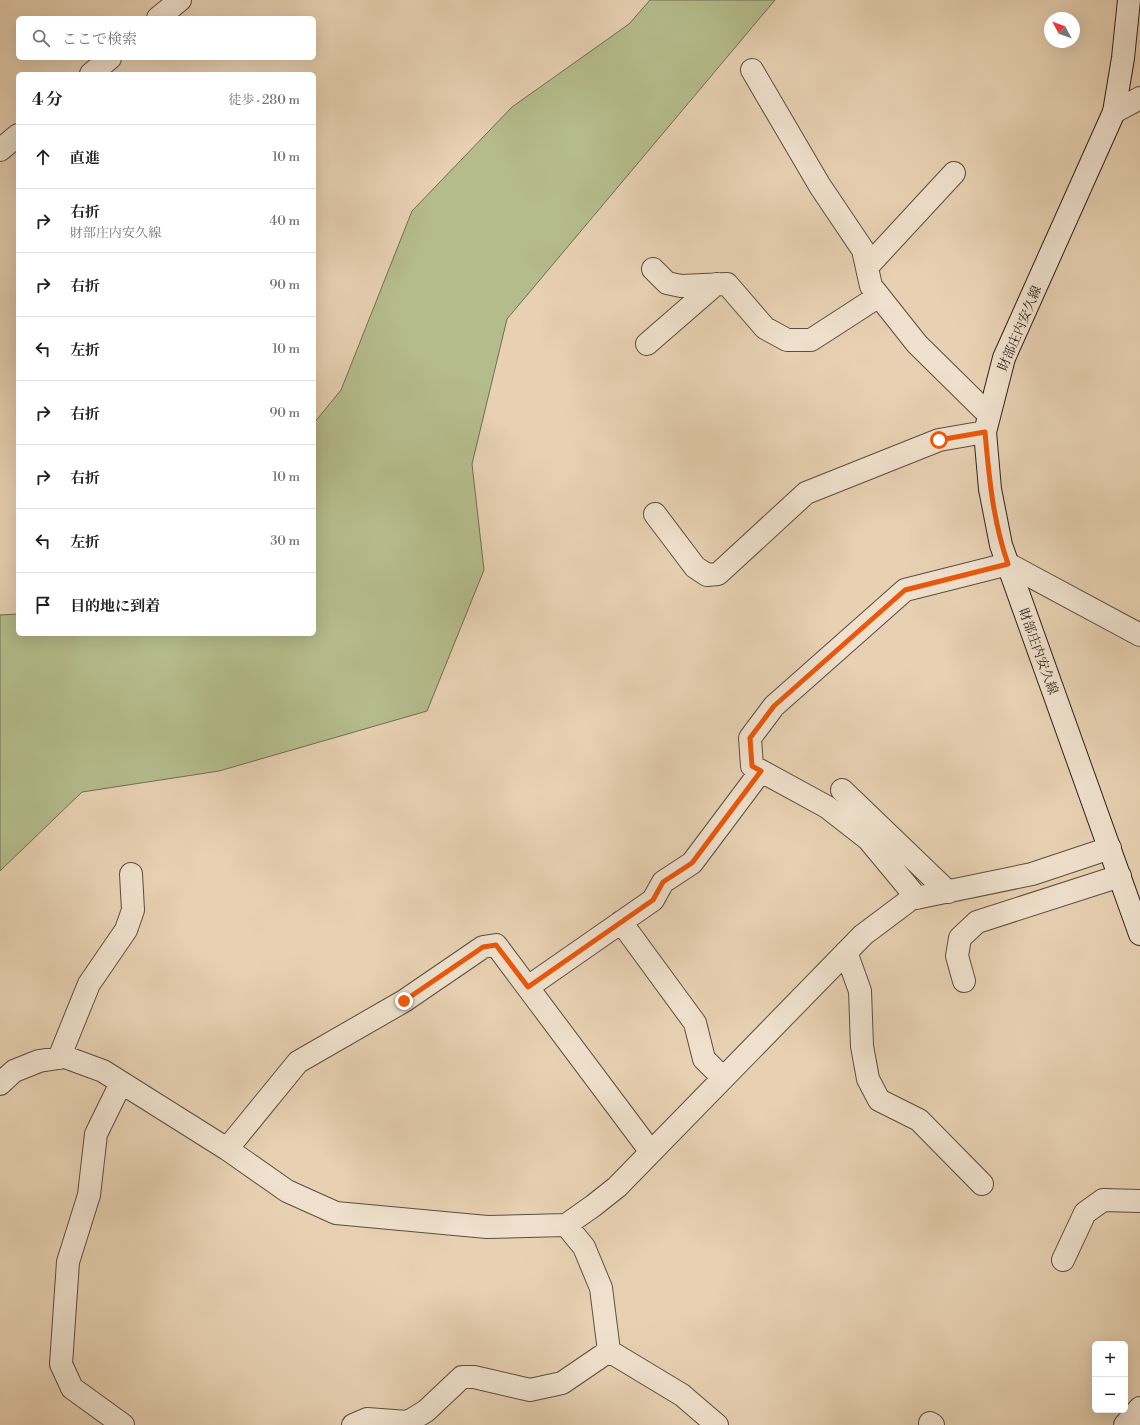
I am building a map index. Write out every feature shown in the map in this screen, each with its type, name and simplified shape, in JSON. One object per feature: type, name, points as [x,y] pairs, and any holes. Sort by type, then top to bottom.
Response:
[{"type":"street","points":[[160,16],[180,0]]},
{"type":"street","name":"財部庄内安久線","points":[[1129,0],[1123,58],[1114,112],[1004,358],[987,424],[990,489],[1001,545],[1140,934]]},
{"type":"street","points":[[93,72],[108,60]]},
{"type":"street","points":[[655,514],[695,568],[707,575],[718,574],[806,493],[939,440],[987,424],[917,344],[871,286],[863,250],[820,186],[752,70]]},
{"type":"street","points":[[1114,112],[1140,98]]},
{"type":"street","points":[[0,150],[16,137]]},
{"type":"street","points":[[867,267],[954,173]]},
{"type":"street","points":[[653,269],[667,283],[680,286],[727,284],[765,328],[787,340],[811,340],[879,296]]},
{"type":"street","points":[[647,344],[716,284]]},
{"type":"street","points":[[917,898],[868,839],[826,807],[752,766],[750,738],[774,706],[905,590],[1008,564],[1140,634]]},
{"type":"street","points":[[528,987],[653,900],[663,882],[692,863],[761,771]]},
{"type":"street","points":[[842,790],[948,892]]},
{"type":"street","points":[[0,1084],[14,1071],[39,1062],[65,1057],[103,1071],[227,1149],[287,1191],[336,1213],[487,1226],[566,1225],[593,1206],[616,1187],[863,935],[911,899],[1032,874],[1110,848]]},
{"type":"street","points":[[59,1058],[89,984],[126,930],[133,910],[131,874]]},
{"type":"street","points":[[964,981],[957,956],[960,938],[977,922],[1120,876]]},
{"type":"street","points":[[622,922],[695,1023],[704,1058],[723,1078]]},
{"type":"street","points":[[227,1149],[298,1062],[404,1001],[483,947],[496,945],[651,1152]]},
{"type":"street","points":[[846,952],[860,991],[862,1046],[868,1079],[879,1100],[919,1120],[982,1184]]},
{"type":"street","points":[[121,1083],[96,1134],[89,1195],[68,1262],[61,1364],[72,1388],[123,1425]]},
{"type":"street","points":[[1063,1260],[1084,1213],[1104,1200],[1140,1201]]},
{"type":"street","points":[[566,1225],[584,1247],[601,1288],[608,1351]]},
{"type":"street","points":[[353,1425],[367,1419],[408,1422],[426,1411],[462,1377],[474,1377],[530,1390],[562,1383],[608,1351]]},
{"type":"street","points":[[608,1351],[682,1395],[717,1425]]},
{"type":"street","points":[[1125,1425],[1140,1408]]},
{"type":"green space","points":[[650,0],[775,0],[507,319],[472,464],[484,570],[427,711],[219,771],[82,792],[0,871],[0,615],[16,614],[16,636],[316,636],[316,421],[341,390],[412,211],[512,107],[629,24]]},
{"type":"route","points":[[404,1001],[483,947],[496,945],[528,987],[653,900],[663,882],[692,863],[761,771],[752,766],[750,738],[774,706],[905,590],[1008,564],[1001,545],[990,489],[985,432],[939,440]]}]
